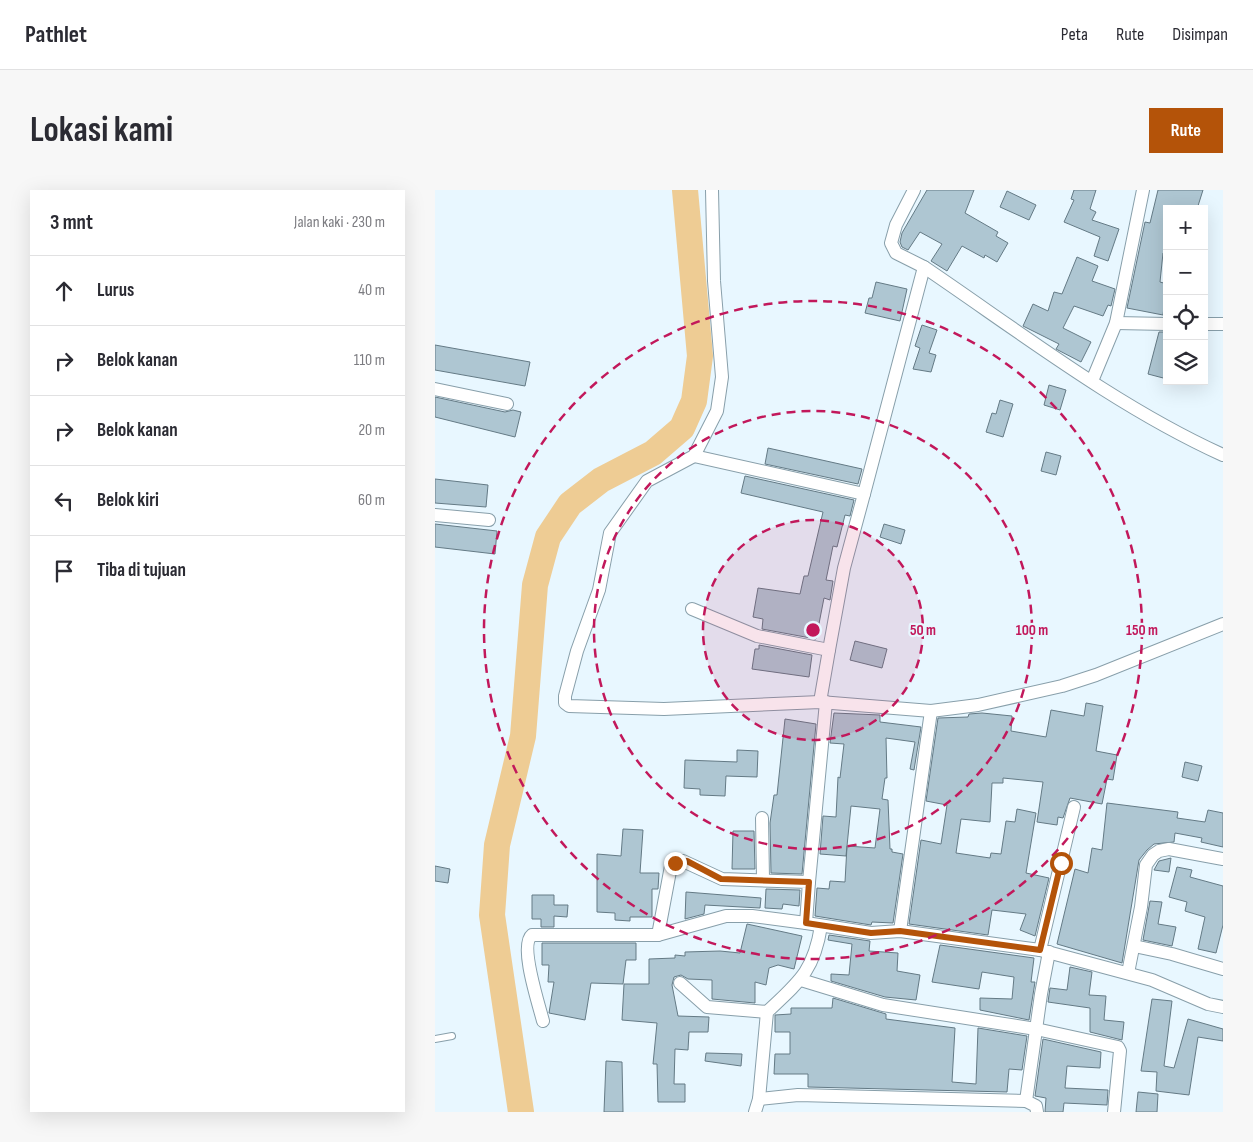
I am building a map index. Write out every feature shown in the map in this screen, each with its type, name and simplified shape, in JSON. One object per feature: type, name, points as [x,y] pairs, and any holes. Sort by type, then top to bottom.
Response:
[{"type":"street","points":[[712,190],[714,281],[723,377],[717,411],[694,456],[647,481],[610,533],[599,590],[577,651],[565,696],[565,703],[569,706],[664,709],[823,702],[931,711],[978,705],[1062,686],[1097,675],[1223,624]]},
{"type":"street","points":[[914,190],[896,226],[891,243],[896,253],[924,267],[1092,381],[1197,443],[1223,455]]},
{"type":"street","points":[[1092,381],[1116,324],[1143,190]]},
{"type":"street","points":[[806,923],[823,702],[829,650],[844,568],[924,267]]},
{"type":"street","points":[[1116,324],[1163,324]]},
{"type":"street","points":[[1208,324],[1223,324]]},
{"type":"street","points":[[435,389],[507,404]]},
{"type":"street","points":[[694,456],[864,494]]},
{"type":"street","points":[[435,515],[489,520]]},
{"type":"street","points":[[692,609],[757,636],[829,650]]},
{"type":"street","points":[[900,931],[931,711]]},
{"type":"street","points":[[1026,1101],[1044,951],[1075,807]]},
{"type":"street","points":[[762,818],[763,879]]},
{"type":"street","points":[[1128,973],[1146,865],[1153,855],[1159,851],[1169,849],[1223,859]]},
{"type":"street","points":[[658,935],[671,866],[675,863],[687,861],[721,879],[809,882]]},
{"type":"street","points":[[543,1022],[528,960],[527,942],[530,936],[551,934],[658,935],[726,916],[752,916],[871,933],[900,931],[1044,951],[1152,980],[1208,1004],[1223,1007]]},
{"type":"street","points":[[755,1112],[759,1099],[762,1046],[767,1012],[801,980],[817,950],[821,926]]},
{"type":"street","points":[[1134,946],[1173,954],[1223,969]]},
{"type":"street","points":[[801,980],[883,1006],[1035,1029],[1118,1047],[1120,1051],[1113,1112]]},
{"type":"street","points":[[680,983],[707,1007],[767,1012]]},
{"type":"street","points":[[759,1099],[798,1095],[1026,1101],[1035,1106],[1037,1112]]},
{"type":"lane","points":[[435,1039],[452,1036]]},
{"type":"building","points":[[927,190],[974,190],[965,213],[998,232],[996,236],[1008,243],[997,262],[985,255],[984,258],[962,246],[947,271],[931,261],[942,244],[920,232],[908,250],[902,247],[900,242],[902,233]]},
{"type":"building","points":[[1074,190],[1096,190],[1090,209],[1096,212],[1092,220],[1119,229],[1108,261],[1094,256],[1100,237],[1064,222],[1074,200],[1071,199]]},
{"type":"building","points":[[1158,190],[1203,190],[1198,205],[1163,205],[1163,253],[1160,282],[1163,283],[1163,315],[1127,308],[1145,222],[1150,223]]},
{"type":"building","points":[[1007,191],[1036,205],[1029,220],[1000,207]]},
{"type":"building","points":[[1077,257],[1098,266],[1092,281],[1115,289],[1111,306],[1108,305],[1103,316],[1074,306],[1063,328],[1091,342],[1081,362],[1056,349],[1059,344],[1023,326],[1033,304],[1048,311],[1054,292],[1062,294]]},
{"type":"building","points":[[876,282],[907,289],[900,321],[865,313],[869,298],[872,298]]},
{"type":"building","points":[[922,325],[937,330],[929,353],[936,355],[931,372],[913,369],[920,348],[915,346]]},
{"type":"building","points":[[1159,332],[1163,332],[1163,378],[1148,374]]},
{"type":"building","points":[[435,345],[530,362],[525,386],[435,370]]},
{"type":"building","points":[[1049,385],[1066,390],[1060,410],[1044,405]]},
{"type":"building","points":[[435,397],[505,412],[513,410],[521,412],[515,437],[435,417]]},
{"type":"building","points":[[1000,400],[1013,404],[1003,437],[986,432],[992,413],[996,414]]},
{"type":"building","points":[[768,448],[862,469],[858,484],[765,464]]},
{"type":"building","points":[[1046,452],[1061,456],[1056,475],[1041,471]]},
{"type":"building","points":[[745,476],[854,500],[850,516],[845,515],[837,547],[833,546],[826,580],[833,581],[830,600],[824,598],[816,639],[762,629],[763,619],[753,617],[758,588],[800,594],[804,576],[808,576],[823,512],[741,493]]},
{"type":"building","points":[[435,479],[488,485],[486,507],[435,503]]},
{"type":"building","points":[[435,524],[497,531],[495,554],[435,547]]},
{"type":"building","points":[[884,524],[905,530],[901,544],[880,537]]},
{"type":"building","points":[[855,641],[887,649],[882,668],[850,660]]},
{"type":"building","points":[[759,645],[812,655],[809,677],[752,669],[755,649],[759,649]]},
{"type":"building","points":[[1086,703],[1103,706],[1096,751],[1117,755],[1113,780],[1107,779],[1102,804],[1070,798],[1063,818],[1058,817],[1057,825],[1037,822],[1043,782],[1003,778],[1003,783],[992,783],[990,822],[961,819],[956,853],[990,858],[991,853],[1001,854],[1006,821],[1015,822],[1017,809],[1036,813],[1026,873],[1049,878],[1035,936],[1020,930],[1026,914],[992,910],[988,935],[909,924],[921,840],[941,844],[947,805],[926,801],[938,718],[968,717],[969,714],[982,713],[1012,716],[1011,731],[1046,737],[1051,710],[1084,716]]},
{"type":"building","points":[[834,713],[880,715],[880,722],[921,727],[914,770],[910,769],[915,742],[886,738],[887,778],[885,778],[882,799],[888,800],[890,849],[892,849],[892,852],[903,854],[893,923],[872,922],[871,925],[815,916],[817,888],[829,889],[830,881],[845,882],[847,846],[846,856],[820,854],[823,816],[836,817],[838,777],[840,778],[844,744],[830,743]],"holes":[[[851,806],[880,809],[875,848],[847,846]]]},
{"type":"building","points":[[785,719],[816,724],[802,874],[771,873],[770,823],[774,795],[777,795]]},
{"type":"building","points":[[737,750],[758,751],[757,777],[726,776],[725,796],[700,795],[700,789],[684,788],[685,760],[737,762]]},
{"type":"building","points":[[1185,762],[1202,766],[1198,781],[1182,777]]},
{"type":"building","points":[[1107,803],[1178,812],[1177,818],[1205,822],[1208,810],[1223,813],[1223,847],[1201,842],[1202,838],[1175,833],[1174,842],[1154,844],[1139,860],[1122,963],[1057,944],[1075,869],[1088,873],[1092,848],[1102,850]]},
{"type":"building","points":[[623,829],[643,830],[640,873],[659,873],[658,889],[652,889],[652,917],[630,917],[630,921],[615,920],[615,913],[597,912],[597,854],[621,856]]},
{"type":"building","points":[[733,831],[754,831],[755,869],[732,869]]},
{"type":"building","points":[[1171,858],[1169,872],[1154,870],[1159,861]]},
{"type":"building","points":[[435,866],[450,869],[448,883],[435,881]]},
{"type":"building","points":[[1177,867],[1192,870],[1190,877],[1223,886],[1223,925],[1216,953],[1198,949],[1205,917],[1185,911],[1187,902],[1169,897]]},
{"type":"building","points":[[766,889],[800,890],[799,906],[783,904],[782,909],[765,908]]},
{"type":"building","points":[[686,892],[761,898],[760,908],[705,905],[704,914],[685,919]]},
{"type":"building","points":[[532,895],[554,895],[554,905],[568,905],[567,917],[554,916],[554,927],[541,927],[541,919],[532,919]]},
{"type":"building","points":[[1150,901],[1162,902],[1158,924],[1176,927],[1172,946],[1143,940]]},
{"type":"building","points":[[747,924],[802,936],[794,969],[778,965],[769,968],[766,985],[755,982],[755,1003],[712,999],[712,980],[688,979],[681,975],[674,977],[672,985],[678,1016],[709,1017],[708,1032],[689,1032],[688,1050],[675,1049],[674,1084],[685,1084],[685,1102],[658,1102],[657,1064],[653,1064],[657,1023],[622,1020],[624,984],[649,984],[649,959],[675,958],[675,955],[685,956],[685,952],[720,951],[740,953]]},
{"type":"building","points":[[829,935],[870,941],[869,951],[898,953],[897,971],[920,975],[916,1000],[885,997],[831,981],[831,974],[849,975],[852,944],[828,940]]},
{"type":"building","points":[[542,943],[636,943],[636,960],[626,960],[623,984],[591,983],[585,1020],[549,1013],[554,982],[548,982],[549,965],[542,965]]},
{"type":"building","points":[[940,945],[1034,958],[1031,982],[1035,982],[1029,1020],[980,1010],[980,998],[1012,999],[1014,977],[982,972],[979,989],[932,982]]},
{"type":"building","points":[[1070,967],[1092,972],[1089,995],[1106,996],[1104,1020],[1124,1022],[1122,1040],[1090,1032],[1090,1008],[1048,1002],[1050,988],[1067,990]]},
{"type":"building","points":[[833,998],[886,1014],[886,1019],[955,1028],[952,1082],[976,1084],[978,1028],[1027,1036],[1022,1070],[1009,1069],[1007,1092],[808,1087],[808,1074],[774,1074],[775,1054],[790,1054],[790,1032],[775,1032],[775,1015],[791,1014],[791,1008],[832,1008]]},
{"type":"building","points":[[1152,999],[1172,1001],[1164,1066],[1174,1068],[1188,1019],[1223,1029],[1223,1041],[1198,1037],[1189,1095],[1156,1091],[1157,1072],[1141,1071]]},
{"type":"building","points":[[1043,1039],[1101,1052],[1100,1068],[1067,1066],[1065,1088],[1108,1090],[1107,1105],[1064,1103],[1063,1112],[1045,1112],[1046,1098],[1035,1096]]},
{"type":"building","points":[[706,1053],[742,1054],[741,1066],[705,1061]]},
{"type":"building","points":[[606,1061],[622,1062],[623,1112],[604,1112]]},
{"type":"building","points":[[1138,1092],[1158,1094],[1157,1112],[1136,1112]]},
{"type":"waterway","points":[[521,1112],[492,915],[497,845],[523,736],[535,585],[548,537],[570,504],[601,480],[653,453],[682,428],[694,401],[700,356],[685,190]]},
{"type":"route","points":[[675,863],[687,861],[721,879],[809,882],[806,923],[843,927],[871,933],[900,931],[1040,950],[1061,863]]}]
